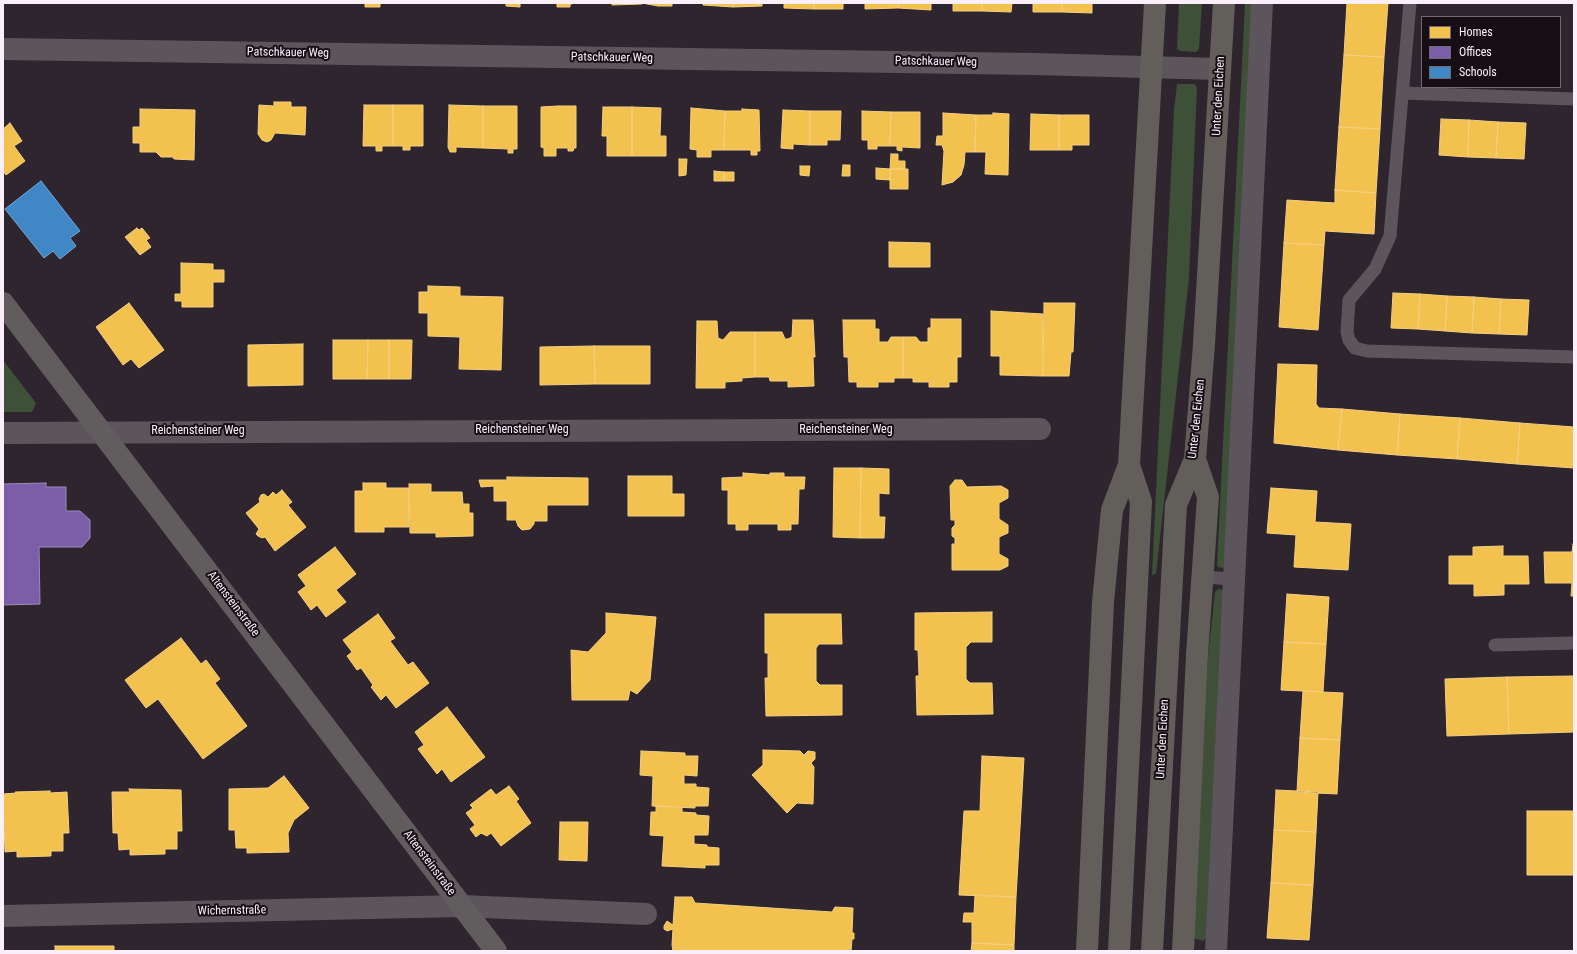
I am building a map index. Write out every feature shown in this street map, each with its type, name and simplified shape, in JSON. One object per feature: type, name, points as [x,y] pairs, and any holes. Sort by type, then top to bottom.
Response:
[{"type":"main road","points":[[1087,951],[1103,602],[1112,510],[1129,465],[1155,3]]},
{"type":"main road","name":"Unter den Eichen","points":[[1152,951],[1176,506],[1195,459],[1204,344],[1224,3]]},
{"type":"main road","name":"Altensteinstraße","points":[[3,303],[102,431],[496,951]]},
{"type":"main road","points":[[1183,951],[1208,497],[1195,459]]},
{"type":"main road","points":[[1119,951],[1141,502],[1129,465]]},
{"type":"street","points":[[1216,951],[1262,3]]},
{"type":"street","name":"Patschkauer Weg","points":[[3,49],[1220,69]]},
{"type":"street","name":"Reichensteiner Weg","points":[[3,433],[102,431],[1040,429]]},
{"type":"street","name":"Altensteinstraße","points":[[462,906],[646,914]]},
{"type":"street","name":"Wichernstraße","points":[[3,916],[462,906]]},
{"type":"lane","points":[[1410,3],[1390,236],[1375,269],[1348,300],[1347,332],[1349,340],[1356,348],[1367,351],[1574,357]]},
{"type":"lane","points":[[1402,93],[1574,99]]},
{"type":"lane","points":[[1203,577],[1234,579]]},
{"type":"lane","points":[[1496,646],[1574,643]]},
{"type":"green space","points":[[1179,3],[1202,3],[1199,49],[1196,52],[1181,51],[1177,49]]},
{"type":"green space","points":[[1245,3],[1254,3],[1225,566],[1223,568],[1218,567],[1217,564]]},
{"type":"green space","points":[[1177,84],[1194,84],[1197,87],[1189,278],[1156,574],[1152,575],[1174,110]]},
{"type":"green space","points":[[3,360],[36,403],[32,412],[3,412]]},
{"type":"green space","points":[[1218,589],[1223,590],[1206,938],[1203,941],[1194,937],[1208,656],[1215,592]]},
{"type":"building: Homes","points":[[365,3],[380,3],[380,7],[365,7]]},
{"type":"building: Homes","points":[[506,3],[520,3],[520,7],[506,6]]},
{"type":"building: Homes","points":[[557,3],[572,4],[570,4],[570,7],[557,7]]},
{"type":"building: Homes","points":[[612,3],[642,3],[642,4],[612,5]]},
{"type":"building: Homes","points":[[642,3],[672,3],[672,6],[658,6]]},
{"type":"building: Homes","points":[[703,3],[733,3],[733,7],[703,5]]},
{"type":"building: Homes","points":[[733,3],[762,3],[762,6],[733,7]]},
{"type":"building: Homes","points":[[784,3],[814,3],[814,9],[784,8]]},
{"type":"building: Homes","points":[[814,3],[843,3],[843,9],[814,9]]},
{"type":"building: Homes","points":[[865,3],[898,3],[898,8],[865,9]]},
{"type":"building: Homes","points":[[898,3],[931,3],[931,10],[898,8]]},
{"type":"building: Homes","points":[[953,3],[982,3],[982,11],[953,11]]},
{"type":"building: Homes","points":[[982,3],[1012,3],[1011,12],[982,11]]},
{"type":"building: Homes","points":[[1033,3],[1062,3],[1062,12],[1033,12]]},
{"type":"building: Homes","points":[[1062,3],[1092,3],[1092,13],[1062,12]]},
{"type":"building: Homes","points":[[1347,3],[1388,3],[1384,57],[1344,55]]},
{"type":"building: Homes","points":[[1344,55],[1384,57],[1380,129],[1339,127]]},
{"type":"building: Homes","points":[[274,102],[291,102],[291,107],[306,107],[305,135],[275,133],[271,140],[267,142],[262,140],[258,134],[259,105],[274,106]]},
{"type":"building: Homes","points":[[364,105],[393,105],[393,146],[382,146],[382,151],[376,151],[376,146],[363,146]]},
{"type":"building: Homes","points":[[393,105],[423,105],[423,146],[410,146],[410,150],[403,150],[403,146],[393,146]]},
{"type":"building: Homes","points":[[449,105],[483,106],[483,148],[456,147],[456,152],[450,152],[448,147]]},
{"type":"building: Homes","points":[[483,106],[517,106],[517,149],[513,149],[513,153],[508,153],[508,149],[483,148]]},
{"type":"building: Homes","points":[[576,106],[576,148],[574,148],[573,151],[568,151],[568,148],[556,148],[556,156],[544,156],[544,148],[541,147],[541,107]]},
{"type":"building: Homes","points":[[603,107],[632,107],[632,156],[607,156],[607,136],[602,136]]},
{"type":"building: Homes","points":[[632,107],[661,108],[660,136],[666,136],[666,156],[632,156]]},
{"type":"building: Homes","points":[[691,108],[725,111],[724,150],[711,150],[711,157],[697,157],[697,150],[690,149]]},
{"type":"building: Homes","points":[[140,109],[195,110],[194,160],[161,157],[156,152],[140,152],[140,143],[133,143],[133,127],[140,127]]},
{"type":"building: Homes","points":[[742,109],[759,110],[760,151],[757,151],[757,155],[751,155],[751,150],[724,150],[725,111],[742,111]]},
{"type":"building: Homes","points":[[783,110],[810,111],[810,145],[793,144],[793,149],[781,148]]},
{"type":"building: Homes","points":[[810,111],[841,111],[840,140],[827,140],[827,145],[810,145]]},
{"type":"building: Homes","points":[[862,111],[891,112],[890,146],[877,146],[877,149],[868,149],[868,140],[862,140]]},
{"type":"building: Homes","points":[[891,112],[920,112],[920,148],[902,147],[902,151],[897,150],[897,146],[890,146]]},
{"type":"building: Homes","points":[[943,113],[976,115],[975,152],[965,152],[964,165],[961,175],[953,182],[942,185],[944,151],[942,145],[936,145],[937,136],[943,136]]},
{"type":"building: Homes","points":[[993,113],[1009,114],[1008,175],[985,174],[986,152],[975,152],[976,115],[993,115]]},
{"type":"building: Homes","points":[[1031,114],[1059,115],[1059,150],[1030,150]]},
{"type":"building: Homes","points":[[1059,115],[1089,115],[1089,145],[1072,145],[1072,150],[1059,150]]},
{"type":"building: Homes","points":[[1441,119],[1469,120],[1468,157],[1439,155]]},
{"type":"building: Homes","points":[[1469,120],[1498,122],[1496,158],[1468,157]]},
{"type":"building: Homes","points":[[1498,122],[1526,123],[1524,159],[1496,158]]},
{"type":"building: Homes","points":[[10,123],[22,141],[14,146],[25,161],[6,175],[3,171],[3,129]]},
{"type":"building: Homes","points":[[1339,127],[1380,129],[1376,193],[1335,190]]},
{"type":"building: Homes","points":[[891,154],[898,154],[898,161],[905,161],[905,169],[890,169]]},
{"type":"building: Homes","points":[[679,159],[687,159],[686,175],[679,176]]},
{"type":"building: Homes","points":[[843,165],[850,165],[850,176],[842,176]]},
{"type":"building: Homes","points":[[800,166],[810,166],[809,176],[800,175]]},
{"type":"building: Homes","points":[[876,168],[890,169],[890,180],[876,179]]},
{"type":"building: Homes","points":[[890,169],[908,169],[908,189],[890,189]]},
{"type":"building: Homes","points":[[714,171],[724,172],[724,181],[714,181]]},
{"type":"building: Homes","points":[[724,172],[734,172],[734,181],[724,181]]},
{"type":"building: Homes","points":[[1335,190],[1376,193],[1374,234],[1325,231],[1324,245],[1284,243],[1287,200],[1335,203]]},
{"type":"building: Homes","points":[[137,228],[139,230],[142,228],[150,238],[146,240],[151,247],[140,255],[125,237]]},
{"type":"building: Homes","points":[[889,242],[930,243],[930,267],[889,267]]},
{"type":"building: Homes","points":[[1284,243],[1324,245],[1318,330],[1279,327]]},
{"type":"building: Homes","points":[[181,263],[213,264],[213,270],[224,270],[224,282],[213,282],[213,307],[182,307],[182,301],[175,301],[175,294],[181,294]]},
{"type":"building: Homes","points":[[428,286],[460,287],[460,296],[503,297],[501,370],[459,369],[460,337],[428,336],[428,313],[419,313],[419,292],[428,292]]},
{"type":"building: Homes","points":[[1393,293],[1420,294],[1418,329],[1391,328]]},
{"type":"building: Homes","points":[[1420,294],[1447,296],[1445,331],[1418,329]]},
{"type":"building: Homes","points":[[1447,296],[1474,297],[1472,333],[1445,331]]},
{"type":"building: Homes","points":[[1474,297],[1501,299],[1499,334],[1472,333]]},
{"type":"building: Homes","points":[[1501,299],[1529,300],[1527,335],[1499,334]]},
{"type":"building: Homes","points":[[129,303],[164,350],[139,368],[131,359],[123,365],[96,327]]},
{"type":"building: Homes","points":[[1044,303],[1075,303],[1073,352],[1071,352],[1069,376],[1043,376]]},
{"type":"building: Homes","points":[[991,311],[1043,314],[1043,376],[1000,375],[1000,356],[991,356]]},
{"type":"building: Homes","points":[[931,319],[961,319],[961,357],[957,357],[957,382],[949,382],[949,387],[929,387],[929,382],[913,382],[913,378],[903,378],[903,337],[916,337],[920,342],[928,342],[928,328],[931,328]]},
{"type":"building: Homes","points":[[793,320],[813,320],[815,357],[813,357],[814,386],[788,387],[788,381],[770,381],[769,377],[755,377],[755,332],[782,332],[785,339],[788,339],[792,337]]},
{"type":"building: Homes","points":[[843,320],[875,320],[875,329],[879,329],[879,342],[888,342],[891,337],[903,337],[903,378],[894,378],[894,382],[878,382],[878,387],[857,387],[857,382],[849,382],[848,357],[844,357]]},
{"type":"building: Homes","points":[[697,321],[717,321],[718,338],[723,340],[730,332],[755,332],[755,377],[742,378],[742,381],[725,382],[725,388],[696,388]]},
{"type":"building: Homes","points":[[333,340],[368,340],[367,379],[333,379]]},
{"type":"building: Homes","points":[[368,340],[389,340],[389,379],[367,379]]},
{"type":"building: Homes","points":[[389,340],[412,340],[411,379],[389,379]]},
{"type":"building: Homes","points":[[303,344],[303,385],[248,386],[248,345]]},
{"type":"building: Homes","points":[[594,346],[595,384],[540,385],[540,347]]},
{"type":"building: Homes","points":[[594,346],[650,346],[650,384],[595,384]]},
{"type":"building: Homes","points":[[1278,364],[1317,365],[1316,404],[1319,408],[1342,409],[1338,450],[1274,443]]},
{"type":"building: Homes","points":[[1342,409],[1400,414],[1397,455],[1338,450]]},
{"type":"building: Homes","points":[[1400,414],[1460,418],[1457,459],[1397,455]]},
{"type":"building: Homes","points":[[1460,418],[1520,423],[1517,464],[1457,459]]},
{"type":"building: Homes","points":[[1520,423],[1574,427],[1574,468],[1517,464]]},
{"type":"building: Homes","points":[[834,468],[861,468],[860,538],[833,537]]},
{"type":"building: Homes","points":[[861,468],[889,469],[889,494],[879,493],[879,517],[885,517],[884,538],[860,538]]},
{"type":"building: Homes","points":[[743,473],[770,475],[770,473],[784,473],[784,477],[805,477],[804,489],[799,489],[798,524],[791,524],[791,530],[778,530],[778,524],[748,524],[748,530],[736,530],[736,524],[728,524],[728,490],[722,490],[722,478],[743,477]]},
{"type":"building: Homes","points":[[628,476],[672,476],[672,494],[684,494],[684,516],[628,516]]},
{"type":"building: Homes","points":[[507,477],[588,478],[588,505],[547,505],[547,521],[534,521],[534,524],[530,529],[522,530],[518,526],[516,520],[507,520],[507,501],[494,501],[494,486],[481,487],[479,480],[507,480]]},
{"type":"building: Homes","points":[[955,480],[962,480],[967,487],[1001,486],[1008,490],[1008,498],[999,503],[999,519],[1008,525],[1008,533],[999,537],[999,554],[1008,559],[1008,566],[1000,570],[952,570],[952,544],[955,544],[955,538],[952,536],[952,528],[955,525],[955,520],[951,520],[950,486]]},
{"type":"building: Homes","points":[[363,483],[386,483],[386,488],[409,488],[409,527],[384,527],[384,532],[355,532],[355,491],[363,491]]},
{"type":"building: Homes","points":[[409,484],[431,484],[431,492],[462,492],[463,504],[469,504],[469,513],[473,513],[473,536],[436,537],[436,533],[410,533]]},
{"type":"building: Homes","points":[[1271,488],[1317,491],[1315,522],[1351,524],[1348,570],[1294,567],[1296,535],[1267,533]]},
{"type":"building: Homes","points":[[282,490],[292,502],[288,505],[306,527],[275,551],[265,537],[262,538],[256,534],[259,529],[246,513],[260,502],[259,499],[261,495],[264,494],[268,497],[273,492],[276,495]]},
{"type":"building: Homes","points":[[1573,544],[1574,596],[1571,596],[1572,583],[1545,583],[1544,552],[1572,552]]},
{"type":"building: Homes","points":[[1503,546],[1503,556],[1528,556],[1529,584],[1504,584],[1504,595],[1474,596],[1474,584],[1449,584],[1449,556],[1473,556],[1473,547]]},
{"type":"building: Homes","points":[[335,547],[356,574],[336,590],[346,602],[326,617],[317,605],[311,610],[298,592],[306,586],[298,575]]},
{"type":"building: Homes","points":[[1287,594],[1329,597],[1326,644],[1284,642]]},
{"type":"building: Homes","points":[[992,612],[992,642],[971,642],[966,647],[966,679],[970,683],[992,683],[993,714],[917,715],[916,676],[919,676],[918,650],[915,650],[915,613]]},
{"type":"building: Homes","points":[[606,613],[656,617],[650,680],[637,694],[630,690],[628,700],[572,700],[571,650],[588,652],[606,633]]},
{"type":"building: Homes","points":[[378,614],[395,638],[390,641],[408,665],[413,662],[429,683],[396,708],[386,695],[381,700],[371,687],[373,685],[361,668],[357,670],[347,656],[352,652],[343,640]]},
{"type":"building: Homes","points":[[765,614],[841,614],[842,644],[819,644],[816,648],[816,681],[820,685],[842,685],[842,715],[766,716],[765,678],[768,678],[768,653],[765,653]]},
{"type":"building: Homes","points":[[181,638],[201,664],[206,660],[220,679],[215,683],[247,726],[203,759],[158,699],[146,708],[125,680]]},
{"type":"building: Homes","points":[[1284,642],[1326,644],[1323,692],[1281,690]]},
{"type":"building: Homes","points":[[1574,676],[1574,732],[1509,734],[1507,677]]},
{"type":"building: Homes","points":[[1507,677],[1509,734],[1447,736],[1445,679]]},
{"type":"building: Homes","points":[[1303,691],[1343,693],[1340,740],[1300,738]]},
{"type":"building: Homes","points":[[447,707],[485,757],[451,782],[442,769],[437,774],[418,749],[424,745],[415,732]]},
{"type":"building: Homes","points":[[1300,738],[1340,740],[1337,794],[1297,792]]},
{"type":"building: Homes","points":[[763,750],[800,751],[804,755],[808,751],[815,752],[815,759],[811,763],[814,767],[813,804],[797,803],[787,813],[752,775],[763,765]]},
{"type":"building: Homes","points":[[641,751],[685,753],[685,756],[698,756],[697,776],[684,775],[684,784],[696,784],[696,787],[709,788],[708,806],[695,806],[695,808],[652,806],[653,776],[640,775]]},
{"type":"building: Homes","points":[[982,756],[1024,758],[1016,897],[959,895],[964,811],[980,811]]},
{"type":"building: Homes","points":[[284,776],[309,808],[294,820],[288,833],[289,852],[247,853],[247,848],[236,848],[235,830],[229,830],[229,789],[268,788]]},
{"type":"building: Homes","points":[[509,786],[519,799],[516,801],[531,823],[501,846],[491,833],[487,836],[481,833],[476,837],[470,829],[475,825],[466,813],[473,808],[470,805],[491,789],[496,795]]},
{"type":"building: Homes","points":[[129,789],[181,790],[182,831],[177,831],[177,849],[165,849],[165,854],[130,855],[130,849],[119,850],[118,833],[113,833],[112,792],[130,792]]},
{"type":"building: Homes","points":[[1276,790],[1318,792],[1316,832],[1274,830]]},
{"type":"building: Homes","points":[[50,791],[50,793],[67,792],[69,833],[63,833],[63,851],[51,851],[51,856],[17,857],[17,851],[5,852],[3,794],[16,793],[15,792]]},
{"type":"building: Homes","points":[[656,806],[682,807],[682,812],[709,816],[708,835],[694,835],[694,844],[719,848],[719,865],[705,865],[705,868],[662,866],[664,836],[650,835],[651,812],[656,812]]},
{"type":"building: Homes","points":[[1527,811],[1574,811],[1574,875],[1527,875]]},
{"type":"building: Homes","points":[[560,822],[588,822],[587,861],[559,860]]},
{"type":"building: Homes","points":[[1274,830],[1316,832],[1313,885],[1271,883]]},
{"type":"building: Homes","points":[[1271,883],[1313,885],[1309,940],[1267,938]]},
{"type":"building: Homes","points":[[975,895],[1016,897],[1014,945],[972,943],[972,922],[963,922],[964,913],[974,913]]},
{"type":"building: Homes","points":[[675,897],[692,897],[695,903],[832,912],[835,907],[853,908],[852,933],[854,933],[854,939],[852,939],[851,951],[673,951],[673,929],[667,931],[664,929],[664,926],[667,921],[673,925]]},
{"type":"building: Homes","points":[[972,943],[1014,945],[1014,951],[971,951]]},
{"type":"building: Homes","points":[[55,946],[114,946],[114,951],[55,951]]},
{"type":"building: Offices","points":[[46,483],[46,487],[66,487],[66,511],[80,511],[90,520],[90,538],[82,547],[39,547],[40,604],[3,605],[3,484]]},
{"type":"building: Schools","points":[[41,181],[80,231],[70,238],[76,246],[60,259],[53,251],[44,258],[5,209]]}]
